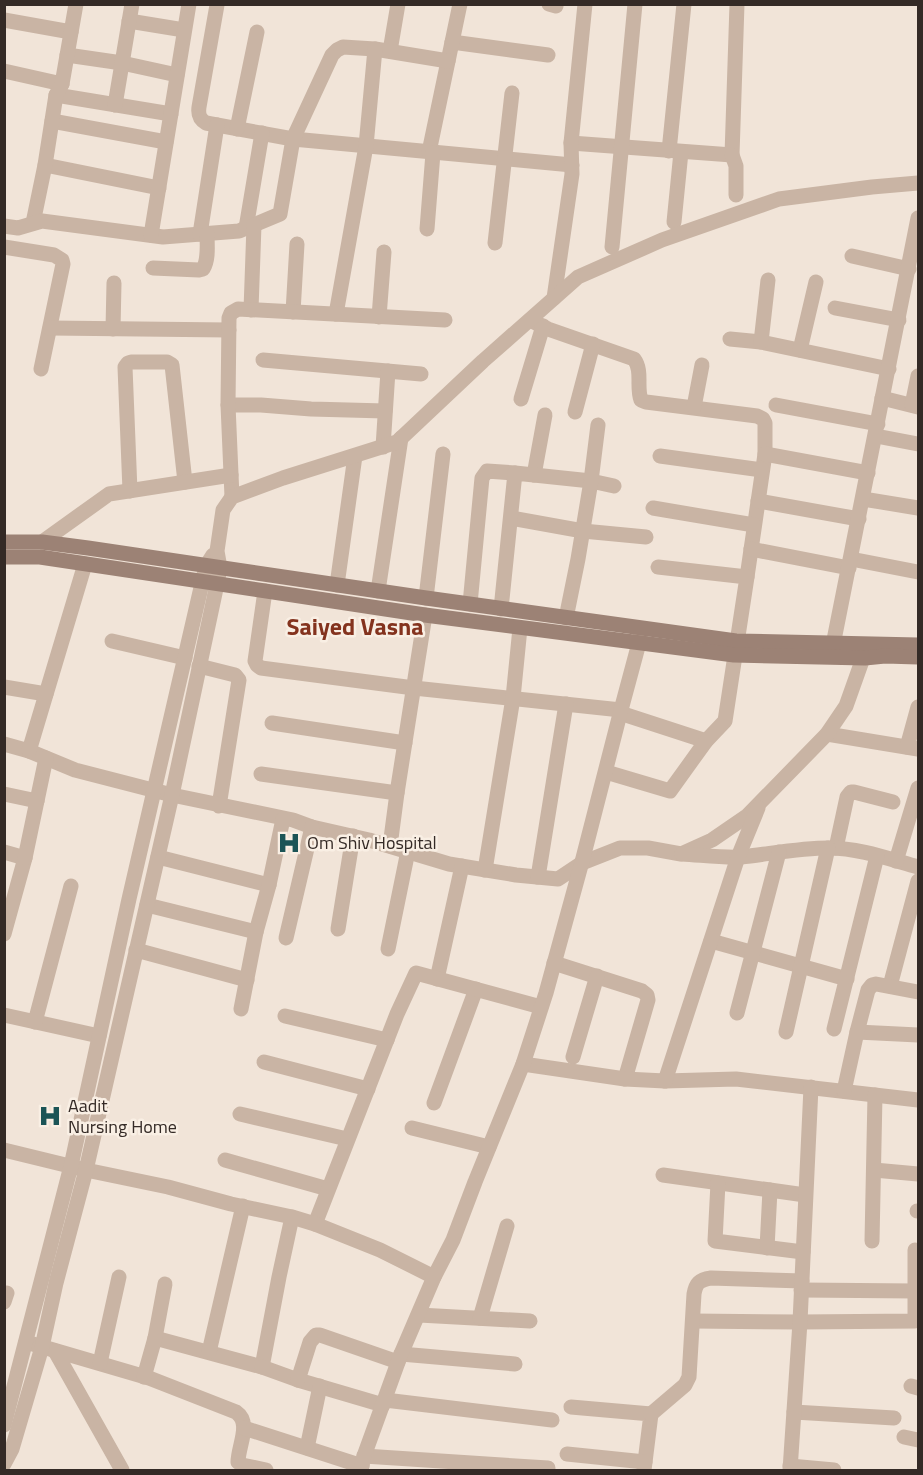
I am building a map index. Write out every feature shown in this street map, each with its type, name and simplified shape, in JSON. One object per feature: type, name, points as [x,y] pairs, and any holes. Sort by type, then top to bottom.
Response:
[{"type":"main road","points":[[4,542],[42,542],[566,618],[640,636]]},
{"type":"main road","points":[[5,558],[40,558],[85,564],[520,628],[640,636],[735,648],[866,651],[918,645]]},
{"type":"main road","points":[[866,651],[885,656],[918,657]]},
{"type":"street","points":[[33,223],[76,4]]},
{"type":"street","points":[[115,105],[132,4]]},
{"type":"street","points":[[151,235],[189,4]]},
{"type":"street","points":[[336,314],[383,50],[399,4]]},
{"type":"street","points":[[427,229],[431,153],[460,4]]},
{"type":"street","points":[[554,298],[572,165],[571,143],[585,4]]},
{"type":"street","points":[[612,246],[635,4]]},
{"type":"street","points":[[674,222],[675,151],[684,4]]},
{"type":"street","points":[[736,195],[736,166],[732,155],[737,4]]},
{"type":"street","points":[[217,5],[198,114],[206,123],[293,139],[572,165]]},
{"type":"street","points":[[4,20],[71,32]]},
{"type":"street","points":[[129,21],[184,30]]},
{"type":"street","points":[[237,129],[257,33]]},
{"type":"street","points":[[452,42],[548,55]]},
{"type":"street","points":[[4,226],[18,228],[42,220],[163,237],[239,231],[280,214],[293,139],[332,55],[337,50],[343,47],[383,50],[448,61]]},
{"type":"street","points":[[67,55],[122,63],[177,75]]},
{"type":"street","points":[[4,71],[115,105],[171,114]]},
{"type":"street","points":[[495,243],[512,93]]},
{"type":"street","points":[[52,121],[166,142]]},
{"type":"street","points":[[153,268],[199,270],[206,265],[203,234],[217,126]]},
{"type":"street","points":[[251,310],[250,226],[262,134]]},
{"type":"street","points":[[571,143],[732,155]]},
{"type":"street","points":[[45,165],[159,188]]},
{"type":"street","points":[[4,1425],[8,1396],[78,1168],[136,950],[200,666],[210,583],[223,510],[232,497],[283,478],[397,442],[483,361],[537,323],[554,298],[578,277],[662,240],[779,199],[918,183]]},
{"type":"street","points":[[832,651],[882,398],[916,243],[918,218]]},
{"type":"street","points":[[293,312],[297,244]]},
{"type":"street","points":[[4,247],[54,255],[62,260],[41,369]]},
{"type":"street","points":[[379,316],[384,252]]},
{"type":"street","points":[[852,256],[909,269]]},
{"type":"street","points":[[760,342],[768,280]]},
{"type":"street","points":[[800,350],[816,282]]},
{"type":"street","points":[[113,329],[114,283]]},
{"type":"street","points":[[835,308],[899,320]]},
{"type":"street","points":[[232,497],[228,405],[229,318],[231,313],[238,309],[445,320]]},
{"type":"street","points":[[537,323],[634,360],[639,367],[641,400],[760,417],[765,423],[765,454],[725,721],[706,741],[670,791],[606,772]]},
{"type":"street","points":[[522,399],[537,323]]},
{"type":"street","points":[[50,328],[229,330]]},
{"type":"street","points":[[730,339],[760,342],[889,369]]},
{"type":"street","points":[[575,412],[593,344]]},
{"type":"street","points":[[263,360],[421,374]]},
{"type":"street","points":[[129,490],[125,367],[131,362],[167,362],[172,365],[185,482]]},
{"type":"street","points":[[694,407],[702,365]]},
{"type":"street","points":[[383,447],[388,371]]},
{"type":"street","points":[[882,398],[915,406],[918,376]]},
{"type":"street","points":[[228,405],[385,411]]},
{"type":"street","points":[[776,405],[877,430],[918,444]]},
{"type":"street","points":[[534,475],[545,415]]},
{"type":"street","points":[[566,618],[583,531],[598,425]]},
{"type":"street","points":[[378,591],[401,438]]},
{"type":"street","points":[[426,598],[443,454]]},
{"type":"street","points":[[765,454],[868,473]]},
{"type":"street","points":[[337,585],[355,456]]},
{"type":"street","points":[[660,456],[762,470]]},
{"type":"street","points":[[470,604],[482,478],[487,471],[591,481],[614,486]]},
{"type":"street","points":[[501,609],[515,473]]},
{"type":"street","points":[[42,542],[109,494],[231,475]]},
{"type":"street","points":[[863,499],[918,508]]},
{"type":"street","points":[[758,501],[859,519]]},
{"type":"street","points":[[653,508],[754,525]]},
{"type":"street","points":[[511,518],[583,531],[646,537]]},
{"type":"street","points":[[751,549],[918,572]]},
{"type":"street","points":[[28,751],[85,564]]},
{"type":"street","points":[[658,567],[747,577]]},
{"type":"street","points":[[4,1464],[12,1449],[48,1349],[56,1283],[78,1168],[99,1036],[185,658],[210,583]]},
{"type":"street","points":[[265,591],[255,661],[261,668],[620,711],[706,741]]},
{"type":"street","points":[[390,846],[425,615]]},
{"type":"street","points":[[485,870],[513,698],[520,628]]},
{"type":"street","points":[[363,1464],[400,1358],[434,1277],[453,1240],[523,1064],[582,863],[640,636]]},
{"type":"street","points":[[112,641],[185,658]]},
{"type":"street","points":[[681,854],[712,840],[747,816],[827,734],[846,706],[866,651]]},
{"type":"street","points":[[897,657],[918,666]]},
{"type":"street","points":[[200,666],[235,675],[239,680],[219,806]]},
{"type":"street","points":[[4,687],[46,694]]},
{"type":"street","points":[[538,877],[566,704]]},
{"type":"street","points":[[827,734],[913,748],[918,707]]},
{"type":"street","points":[[272,723],[405,743]]},
{"type":"street","points":[[4,744],[75,770],[154,791],[293,820],[449,864],[485,870],[558,879],[582,863],[620,848],[648,848],[715,857],[832,848],[858,851],[918,867]]},
{"type":"street","points":[[4,933],[8,909],[25,858],[46,758]]},
{"type":"street","points":[[261,774],[397,793]]},
{"type":"street","points":[[896,861],[918,788]]},
{"type":"street","points":[[786,1032],[801,966],[847,797],[854,792],[893,802]]},
{"type":"street","points":[[4,794],[37,801]]},
{"type":"street","points":[[665,1081],[738,857],[760,802]]},
{"type":"street","points":[[241,1009],[256,932],[270,885],[283,819]]},
{"type":"street","points":[[286,938],[312,827]]},
{"type":"street","points":[[338,929],[353,836]]},
{"type":"street","points":[[388,949],[408,851]]},
{"type":"street","points":[[4,852],[25,858]]},
{"type":"street","points":[[737,1013],[780,852]]},
{"type":"street","points":[[834,1029],[877,856]]},
{"type":"street","points":[[158,857],[270,885]]},
{"type":"street","points":[[437,979],[462,866]]},
{"type":"street","points":[[890,986],[912,931],[918,881]]},
{"type":"street","points":[[35,1022],[71,886]]},
{"type":"street","points":[[147,905],[256,932]]},
{"type":"street","points":[[711,941],[847,979]]},
{"type":"street","points":[[136,950],[247,980]]},
{"type":"street","points":[[554,963],[642,991],[647,995],[648,1000],[625,1079]]},
{"type":"street","points":[[315,1224],[397,1014],[416,973],[541,1007]]},
{"type":"street","points":[[573,1057],[597,976]]},
{"type":"street","points":[[844,1091],[868,990],[876,984],[918,992]]},
{"type":"street","points":[[434,1103],[476,990]]},
{"type":"street","points":[[4,1015],[99,1036]]},
{"type":"street","points":[[285,1016],[387,1040]]},
{"type":"street","points":[[857,1032],[918,1035]]},
{"type":"street","points":[[264,1062],[368,1089]]},
{"type":"street","points":[[523,1064],[625,1079],[665,1081],[736,1079],[918,1100]]},
{"type":"street","points":[[810,1088],[800,1322],[790,1468],[834,1470]]},
{"type":"street","points":[[872,1241],[875,1095]]},
{"type":"street","points":[[240,1114],[347,1139]]},
{"type":"street","points":[[412,1128],[489,1148]]},
{"type":"street","points":[[4,1150],[292,1217],[380,1250],[434,1277]]},
{"type":"street","points":[[225,1160],[328,1189]]},
{"type":"street","points":[[874,1170],[918,1174]]},
{"type":"street","points":[[663,1175],[805,1195]]},
{"type":"street","points":[[718,1183],[715,1241],[803,1252]]},
{"type":"street","points":[[767,1248],[770,1190]]},
{"type":"street","points":[[209,1352],[243,1206]]},
{"type":"street","points":[[262,1367],[292,1217]]},
{"type":"street","points":[[480,1318],[507,1226]]},
{"type":"street","points":[[693,1321],[915,1321],[915,1250]]},
{"type":"street","points":[[100,1363],[119,1277]]},
{"type":"street","points":[[567,1454],[645,1466],[651,1414],[684,1385],[689,1377],[694,1294],[696,1284],[700,1280],[711,1278],[801,1286],[915,1291]]},
{"type":"street","points":[[144,1377],[155,1338],[165,1284]]},
{"type":"street","points":[[418,1315],[530,1321]]},
{"type":"street","points":[[298,1380],[310,1342],[316,1335],[400,1358],[516,1364]]},
{"type":"street","points":[[155,1338],[262,1367],[298,1380],[384,1402],[552,1420]]},
{"type":"street","points":[[26,1342],[144,1377],[236,1412],[243,1420],[244,1428],[238,1462],[266,1470]]},
{"type":"street","points":[[48,1349],[122,1470]]},
{"type":"street","points":[[307,1448],[320,1386]]},
{"type":"street","points":[[571,1407],[651,1414]]},
{"type":"street","points":[[794,1412],[894,1418]]},
{"type":"street","points":[[244,1428],[363,1464],[548,1468]]},
{"type":"place","name":"Om Shiv Hospital","points":[[289,843]]},
{"type":"place","name":"Aadit Nursing Home","points":[[50,1116]]},
{"type":"district","name":"Saiyed Vasna","points":[[355,627]]}]
